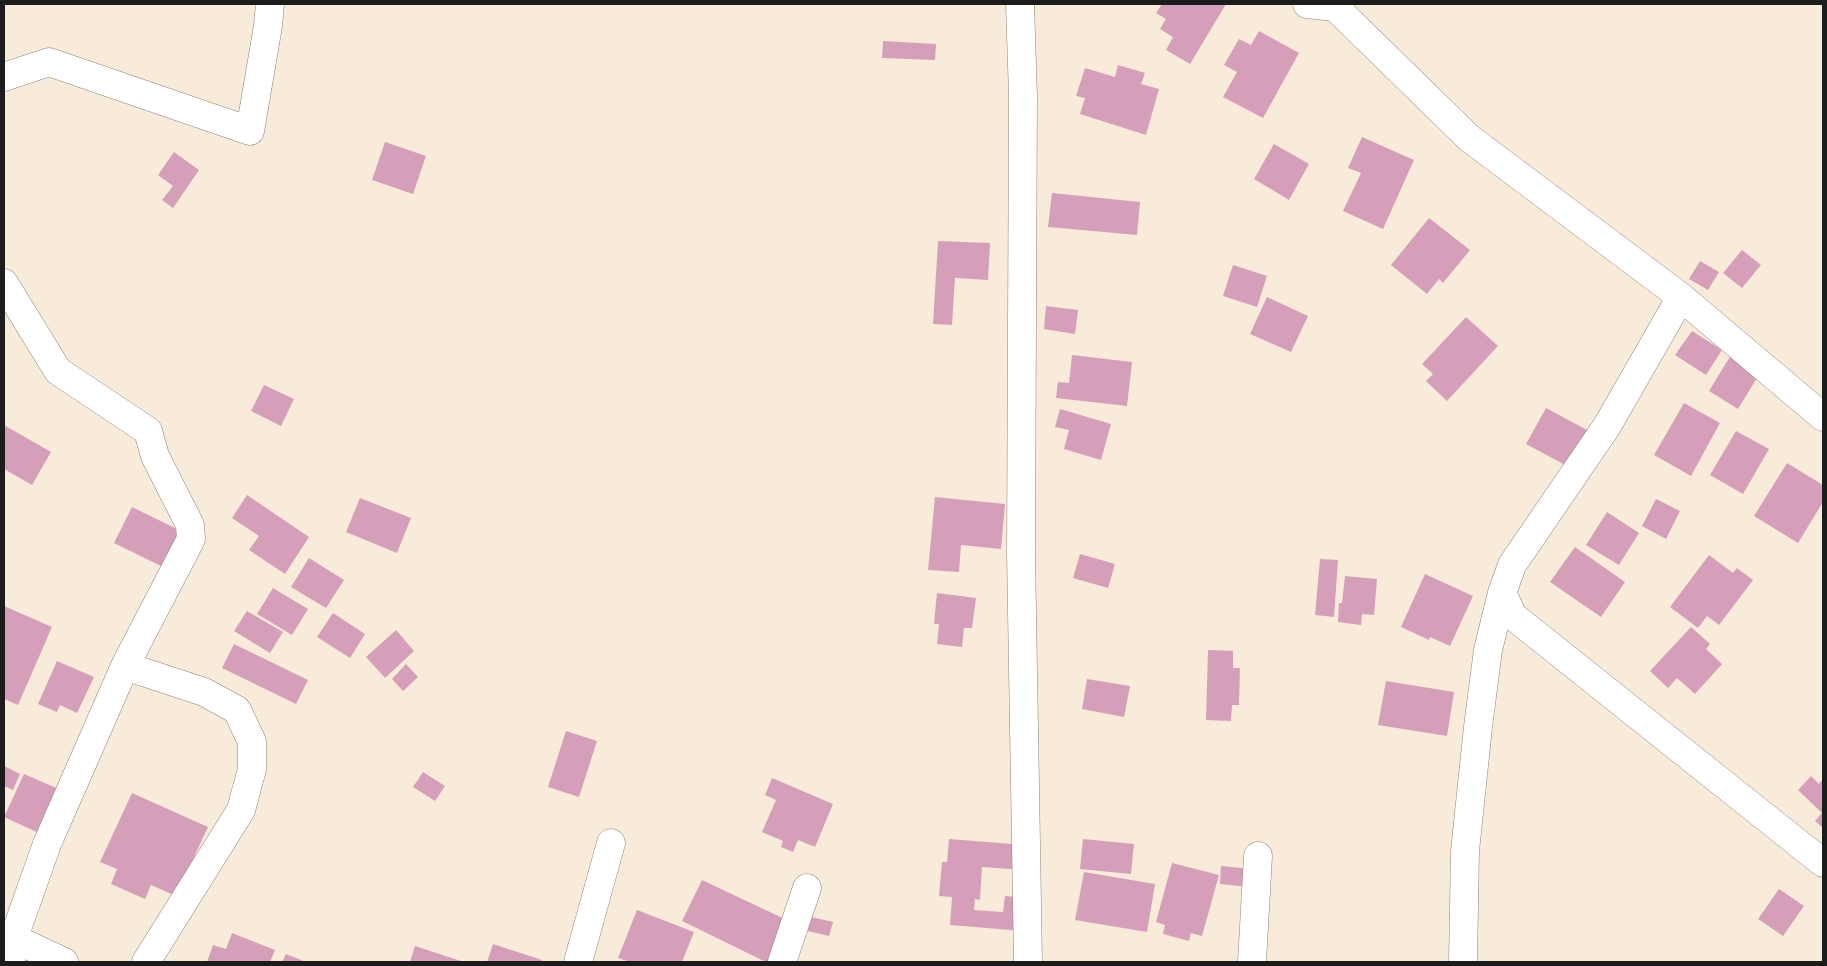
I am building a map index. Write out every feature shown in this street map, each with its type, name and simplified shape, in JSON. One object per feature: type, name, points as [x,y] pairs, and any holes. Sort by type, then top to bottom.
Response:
[{"type":"street","points":[[4,77],[49,62],[250,131],[270,4]]},
{"type":"street","points":[[1020,4],[1024,96],[1021,552],[1028,962]]},
{"type":"street","points":[[1307,4],[1337,6],[1469,138],[1681,298],[1823,417]]},
{"type":"street","points":[[4,283],[58,371],[148,431],[155,456],[190,525],[191,539],[125,666],[47,844],[9,945],[64,962]]},
{"type":"street","points":[[1463,962],[1465,851],[1478,727],[1488,650],[1502,593],[1512,565],[1607,426],[1681,298]]},
{"type":"street","points":[[1502,593],[1513,616],[1823,864]]},
{"type":"street","points":[[125,666],[204,692],[237,710],[252,742],[252,769],[241,810],[146,962]]},
{"type":"street","points":[[578,962],[611,843]]},
{"type":"street","points":[[1252,962],[1258,856]]},
{"type":"street","points":[[782,962],[807,888]]},
{"type":"building","points":[[1162,4],[1226,4],[1190,64],[1166,50],[1173,37],[1160,29],[1166,19],[1156,13]]},
{"type":"building","points":[[1259,31],[1299,53],[1263,118],[1223,97],[1237,72],[1224,65],[1239,39],[1251,45]]},
{"type":"building","points":[[883,41],[936,44],[935,60],[882,58]]},
{"type":"building","points":[[1118,65],[1145,73],[1141,84],[1159,89],[1146,135],[1080,114],[1085,98],[1076,96],[1085,68],[1115,77]]},
{"type":"building","points":[[1362,137],[1414,160],[1383,229],[1343,211],[1361,173],[1348,168]]},
{"type":"building","points":[[385,142],[426,156],[413,194],[372,180]]},
{"type":"building","points":[[1274,144],[1309,164],[1289,200],[1254,179]]},
{"type":"building","points":[[174,152],[199,170],[173,208],[162,200],[173,186],[158,175]]},
{"type":"building","points":[[1052,193],[1140,202],[1137,235],[1048,227]]},
{"type":"building","points":[[1429,218],[1470,250],[1443,283],[1439,279],[1427,294],[1391,265]]},
{"type":"building","points":[[938,241],[990,243],[988,280],[955,278],[952,325],[933,324]]},
{"type":"building","points":[[1742,250],[1761,265],[1742,288],[1723,273]]},
{"type":"building","points":[[1700,261],[1719,272],[1708,290],[1689,279]]},
{"type":"building","points":[[1233,265],[1267,276],[1257,307],[1223,296]]},
{"type":"building","points":[[1267,297],[1308,316],[1291,352],[1250,334]]},
{"type":"building","points":[[1046,306],[1078,310],[1075,334],[1044,329]]},
{"type":"building","points":[[1466,317],[1498,346],[1447,401],[1426,381],[1433,374],[1422,364]]},
{"type":"building","points":[[1692,331],[1722,350],[1706,375],[1675,355]]},
{"type":"building","points":[[1072,355],[1132,362],[1127,406],[1056,398],[1058,382],[1069,383]]},
{"type":"building","points":[[1731,355],[1760,373],[1738,409],[1709,391]]},
{"type":"building","points":[[264,385],[294,399],[281,426],[251,411]]},
{"type":"building","points":[[1684,403],[1720,423],[1691,476],[1654,455]]},
{"type":"building","points":[[1546,408],[1587,430],[1567,466],[1526,444]]},
{"type":"building","points":[[1060,409],[1111,424],[1101,460],[1064,449],[1069,430],[1055,427]]},
{"type":"building","points":[[4,425],[51,452],[32,485],[4,469]]},
{"type":"building","points":[[1736,431],[1769,449],[1743,494],[1710,475]]},
{"type":"building","points":[[1787,463],[1823,485],[1823,502],[1798,543],[1754,516]]},
{"type":"building","points":[[247,495],[309,537],[285,574],[249,550],[259,536],[232,518]]},
{"type":"building","points":[[935,497],[1005,504],[1001,549],[961,545],[959,572],[928,570]]},
{"type":"building","points":[[360,498],[411,518],[397,553],[346,532]]},
{"type":"building","points":[[1656,499],[1680,511],[1666,539],[1642,526]]},
{"type":"building","points":[[132,507],[183,532],[165,568],[114,543]]},
{"type":"building","points":[[1607,512],[1639,533],[1619,565],[1586,545]]},
{"type":"building","points":[[1575,547],[1625,582],[1601,617],[1550,582]]},
{"type":"building","points":[[1080,554],[1115,564],[1108,588],[1073,578]]},
{"type":"building","points":[[1709,555],[1733,573],[1737,568],[1753,580],[1719,625],[1707,616],[1698,628],[1670,607]]},
{"type":"building","points":[[309,558],[344,580],[326,608],[291,587]]},
{"type":"building","points":[[1320,559],[1338,560],[1334,617],[1315,615]]},
{"type":"building","points":[[1425,574],[1473,596],[1450,646],[1430,637],[1429,640],[1401,627]]},
{"type":"building","points":[[1345,576],[1377,579],[1374,615],[1362,614],[1361,625],[1338,622],[1339,603],[1342,603]]},
{"type":"building","points":[[273,588],[308,609],[292,635],[257,614]]},
{"type":"building","points":[[937,593],[976,598],[972,628],[964,628],[962,647],[937,644],[939,624],[934,624]]},
{"type":"building","points":[[4,606],[52,627],[18,705],[4,699]]},
{"type":"building","points":[[247,611],[283,632],[270,653],[234,631]]},
{"type":"building","points":[[333,613],[365,634],[350,658],[317,637]]},
{"type":"building","points":[[1691,627],[1710,644],[1706,649],[1722,664],[1695,694],[1677,678],[1668,688],[1650,671]]},
{"type":"building","points":[[396,630],[414,651],[385,678],[366,657]]},
{"type":"building","points":[[234,644],[308,680],[296,704],[222,668]]},
{"type":"building","points":[[1208,650],[1233,651],[1233,668],[1240,668],[1239,705],[1232,705],[1231,721],[1206,720]]},
{"type":"building","points":[[57,661],[94,677],[77,713],[60,705],[57,712],[38,704]]},
{"type":"building","points":[[406,664],[418,677],[403,691],[392,679]]},
{"type":"building","points":[[1087,679],[1130,686],[1124,717],[1082,709]]},
{"type":"building","points":[[1386,681],[1454,692],[1447,736],[1378,725]]},
{"type":"building","points":[[566,731],[597,741],[579,797],[548,787]]},
{"type":"building","points":[[4,766],[20,774],[13,790],[4,786]]},
{"type":"building","points":[[423,772],[445,786],[435,801],[413,787]]},
{"type":"building","points":[[24,774],[61,790],[41,834],[4,817]]},
{"type":"building","points":[[1811,776],[1819,784],[1823,779],[1823,828],[1815,821],[1822,813],[1798,790]]},
{"type":"building","points":[[772,778],[833,804],[815,847],[798,840],[793,852],[781,847],[783,841],[762,832],[776,800],[765,795]]},
{"type":"building","points":[[132,793],[208,827],[176,896],[151,885],[145,899],[111,884],[117,869],[100,862]]},
{"type":"building","points":[[949,839],[1025,845],[1023,870],[982,867],[980,900],[975,899],[974,910],[1003,912],[1005,896],[1026,898],[1023,931],[950,925],[952,897],[939,896],[942,862],[947,862]]},
{"type":"building","points":[[1083,839],[1134,844],[1131,874],[1080,869]]},
{"type":"building","points":[[1172,863],[1219,875],[1202,936],[1191,933],[1189,941],[1163,934],[1165,925],[1156,922]]},
{"type":"building","points":[[1221,866],[1251,869],[1249,887],[1220,884]]},
{"type":"building","points":[[1084,872],[1155,884],[1147,932],[1075,920]]},
{"type":"building","points":[[702,880],[791,922],[772,962],[766,962],[682,921]]},
{"type":"building","points":[[1779,889],[1804,906],[1783,936],[1758,919]]},
{"type":"building","points":[[637,910],[694,932],[682,962],[630,962],[618,958]]},
{"type":"building","points":[[799,914],[833,922],[829,936],[795,928]]},
{"type":"building","points":[[232,933],[275,950],[270,962],[207,962],[213,945],[226,949]]},
{"type":"building","points":[[493,944],[542,960],[542,962],[487,962]]},
{"type":"building","points":[[415,946],[464,962],[410,962]]},
{"type":"building","points":[[286,954],[306,962],[282,962]]}]
